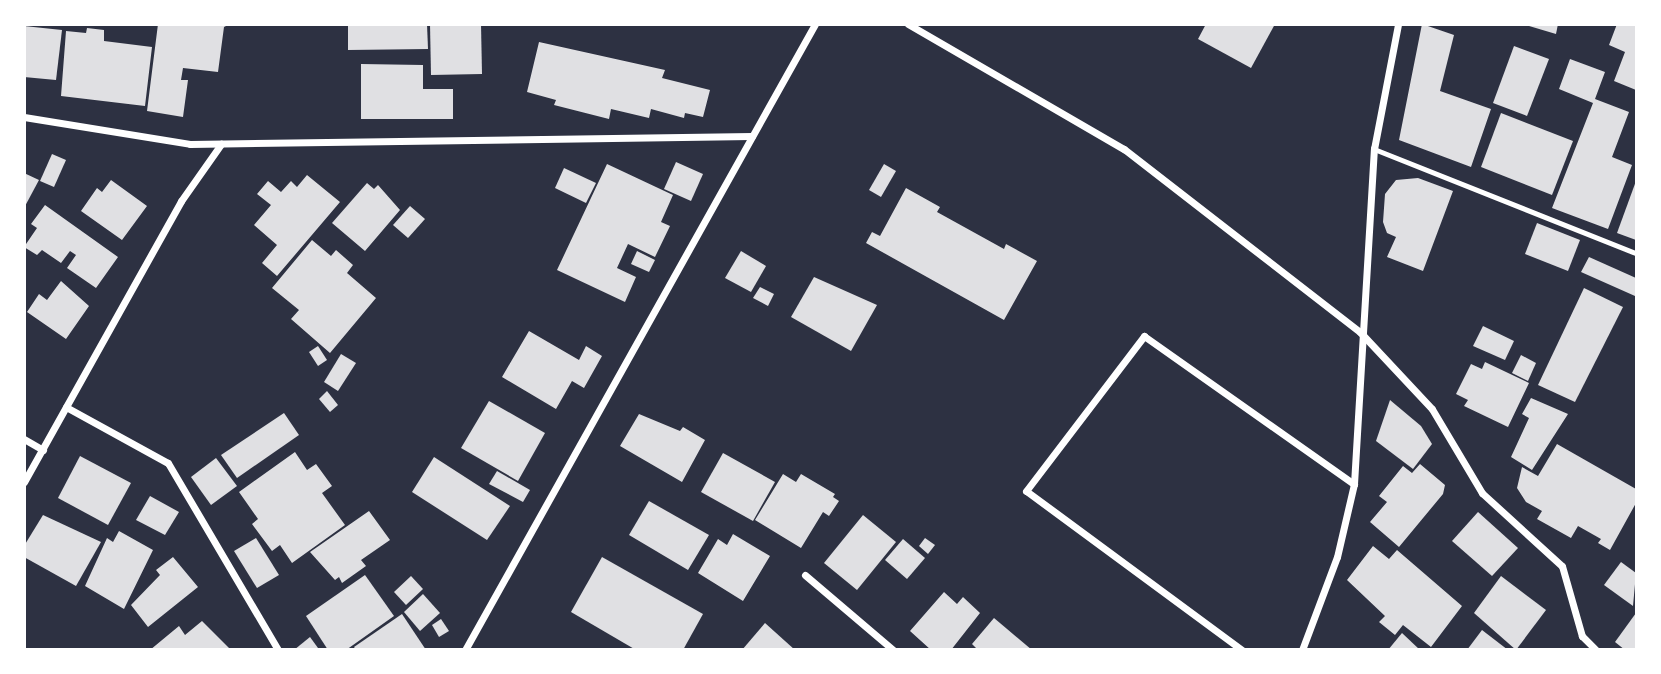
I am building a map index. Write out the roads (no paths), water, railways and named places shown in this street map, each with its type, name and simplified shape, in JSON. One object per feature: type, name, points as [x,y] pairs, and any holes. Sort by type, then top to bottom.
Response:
[{"type":"street","points":[[465,649],[816,24]]},
{"type":"street","points":[[908,24],[1124,149],[1360,332],[1432,409],[1482,493],[1562,566],[1582,636],[1596,649]]},
{"type":"street","points":[[1303,649],[1337,556],[1354,484],[1360,332],[1374,149],[1398,24]]},
{"type":"street","points":[[24,117],[190,144],[751,136]]},
{"type":"street","points":[[24,482],[181,201],[221,144]]},
{"type":"street","points":[[1242,649],[1026,491],[1144,335],[1354,484]]},
{"type":"street","points":[[66,407],[168,463],[278,649]]},
{"type":"street","points":[[24,439],[43,450]]},
{"type":"street","points":[[805,575],[893,649]]},
{"type":"lane","points":[[1374,149],[1636,253]]}]
